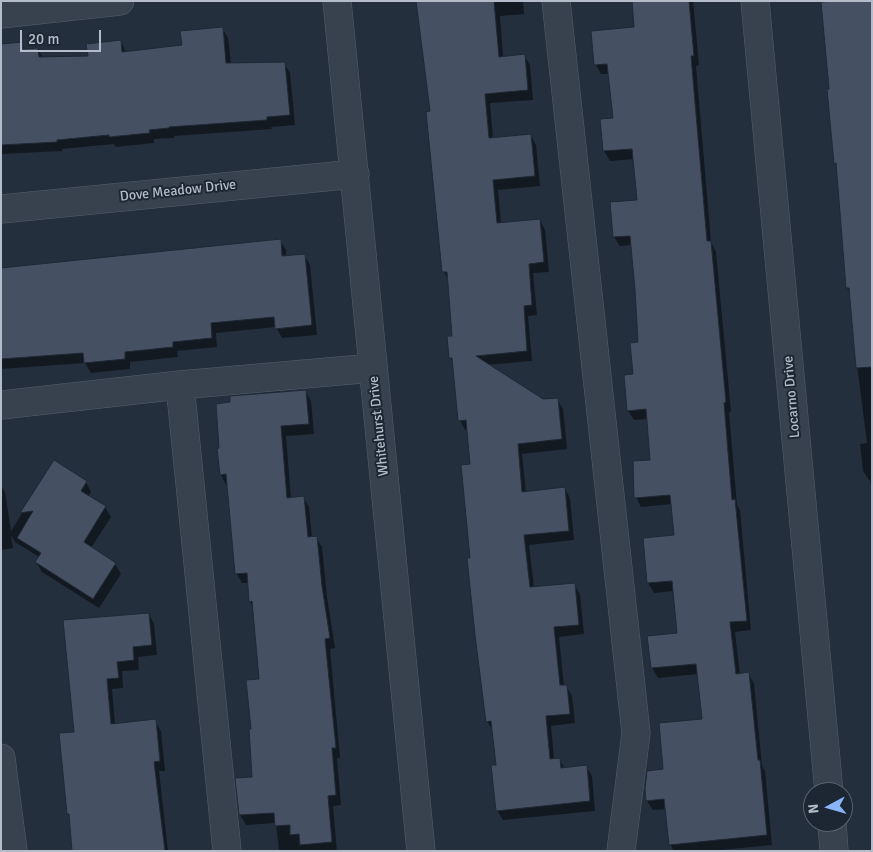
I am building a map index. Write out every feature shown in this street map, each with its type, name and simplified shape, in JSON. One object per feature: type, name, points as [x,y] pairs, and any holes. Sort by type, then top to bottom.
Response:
[{"type":"street","points":[[1,14],[120,1]]},
{"type":"street","name":"Whitehurst Drive","points":[[337,1],[421,851]]},
{"type":"street","points":[[556,1],[636,733],[621,851]]},
{"type":"street","name":"Locarno Drive","points":[[755,1],[828,782]]},
{"type":"street","name":"Dove Meadow Drive","points":[[1,209],[355,174]]},
{"type":"street","points":[[1,405],[180,385],[373,368]]},
{"type":"street","points":[[180,385],[227,851]]},
{"type":"street","points":[[1,758],[13,851]]},
{"type":"street","points":[[833,832],[834,851]]},
{"type":"building","points":[[416,1],[494,1],[499,57],[525,54],[528,90],[485,94],[489,138],[531,134],[535,176],[493,180],[497,223],[540,219],[544,262],[529,264],[532,305],[524,306],[527,351],[476,356],[543,399],[558,398],[562,439],[518,444],[522,492],[565,487],[569,531],[524,535],[530,587],[575,583],[579,625],[554,627],[560,685],[567,685],[570,714],[546,716],[550,759],[560,758],[561,768],[587,765],[590,801],[496,811],[491,765],[496,765],[491,721],[486,722],[467,558],[470,558],[461,465],[470,464],[466,420],[458,421],[452,358],[449,358],[447,336],[452,336],[447,272],[442,272],[426,112],[430,111]]},
{"type":"building","points":[[632,1],[689,1],[694,56],[691,56],[707,241],[711,241],[726,402],[724,403],[732,500],[735,499],[747,621],[730,622],[736,674],[749,672],[767,835],[669,845],[664,799],[646,801],[647,771],[663,769],[659,723],[702,719],[696,664],[651,668],[647,636],[677,633],[672,581],[647,583],[643,538],[674,535],[670,495],[634,498],[633,461],[650,460],[646,409],[627,411],[624,375],[633,374],[630,343],[638,342],[635,290],[630,236],[613,237],[610,202],[637,200],[632,149],[603,151],[600,119],[613,118],[607,64],[594,65],[591,31],[634,27]]},
{"type":"building","points":[[872,1],[872,367],[856,368],[849,288],[846,288],[836,163],[834,164],[827,89],[829,89],[821,2]]},
{"type":"building","points":[[223,27],[226,63],[285,62],[290,115],[267,117],[267,120],[169,127],[149,130],[150,133],[57,140],[57,142],[1,145],[1,44],[23,42],[23,49],[38,48],[39,57],[88,56],[86,44],[121,40],[122,52],[182,45],[180,31]]},
{"type":"building","points":[[281,239],[282,256],[305,254],[312,325],[275,329],[274,317],[211,323],[212,338],[173,342],[173,347],[125,352],[125,359],[84,363],[83,353],[1,359],[1,268]]},
{"type":"building","points":[[306,390],[309,424],[281,426],[287,498],[304,496],[308,537],[317,536],[330,638],[325,639],[336,748],[332,748],[336,795],[328,796],[332,842],[300,845],[299,834],[290,835],[290,825],[275,826],[274,813],[239,815],[235,778],[252,777],[249,729],[251,729],[246,680],[259,679],[252,601],[249,602],[247,573],[235,574],[226,474],[220,475],[217,449],[219,448],[216,404],[230,402],[230,396]]},
{"type":"building","points":[[54,460],[87,481],[81,491],[106,506],[84,542],[116,563],[93,599],[35,562],[41,553],[17,538],[33,511],[20,513]]},
{"type":"building","points":[[149,613],[152,645],[133,647],[134,660],[117,662],[119,678],[107,679],[111,724],[156,719],[160,761],[154,762],[165,851],[72,851],[59,733],[74,732],[63,620]]}]
